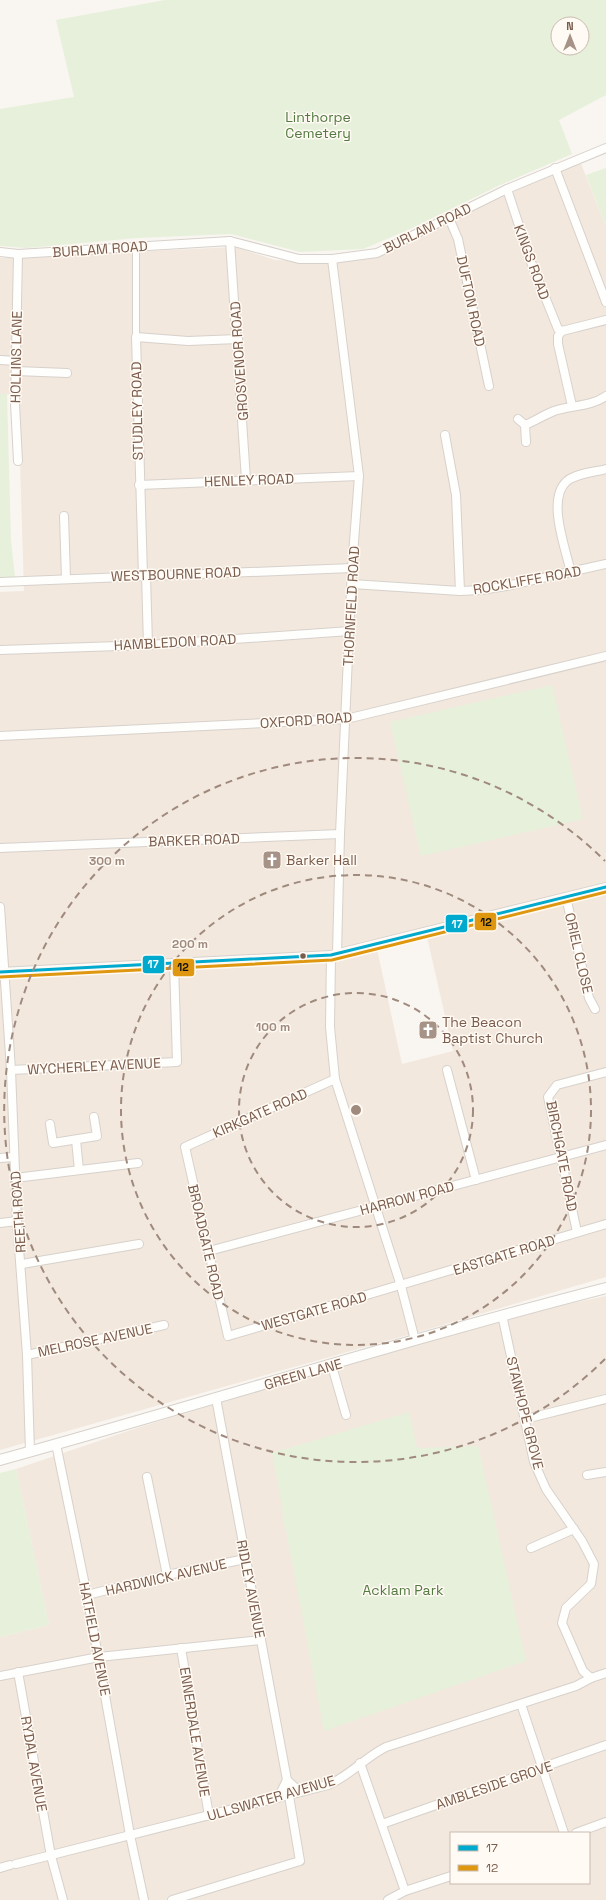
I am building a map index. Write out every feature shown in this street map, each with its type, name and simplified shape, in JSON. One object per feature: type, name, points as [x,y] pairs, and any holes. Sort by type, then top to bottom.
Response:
[{"type":"street","name":"BURLAM ROAD","points":[[0,252],[18,254],[136,246],[230,242],[298,259],[332,259],[377,253],[507,189],[606,148]]},
{"type":"street","points":[[555,168],[606,302]]},
{"type":"street","name":"KINGS ROAD","points":[[507,189],[533,268],[558,329],[562,331]]},
{"type":"street","name":"DUFTON ROAD","points":[[449,218],[458,239],[489,386]]},
{"type":"street","name":"GROSVENOR ROAD","points":[[230,242],[238,339],[246,480]]},
{"type":"street","name":"STUDLEY ROAD","points":[[136,246],[139,485],[148,645]]},
{"type":"street","name":"HOLLINS LANE","points":[[18,254],[17,361],[14,404],[18,461]]},
{"type":"street","name":"THORNFIELD ROAD","points":[[332,259],[359,476],[352,568],[346,719],[330,1027],[335,1079],[401,1286],[415,1340]]},
{"type":"street","points":[[572,406],[558,344],[558,336],[562,331],[606,320]]},
{"type":"street","points":[[136,337],[188,341],[238,339]]},
{"type":"street","points":[[0,360],[17,361]]},
{"type":"street","points":[[16,371],[67,373]]},
{"type":"street","points":[[525,425],[554,411],[592,403],[606,396]]},
{"type":"street","points":[[518,419],[525,425],[526,442]]},
{"type":"street","points":[[445,435],[456,495],[460,591]]},
{"type":"street","points":[[571,572],[559,520],[557,505],[558,496],[568,480],[577,476],[606,469]]},
{"type":"street","name":"HENLEY ROAD","points":[[139,485],[359,476]]},
{"type":"street","points":[[64,516],[66,578]]},
{"type":"street","name":"ROCKLIFFE ROAD","points":[[352,584],[460,591],[506,586],[606,564]]},
{"type":"street","name":"WESTBOURNE ROAD","points":[[0,582],[66,578],[352,568]]},
{"type":"street","name":"HAMBLEDON ROAD","points":[[0,650],[148,645],[350,631]]},
{"type":"street","name":"OXFORD ROAD","points":[[0,736],[346,719],[606,656]]},
{"type":"street","name":"BARKER ROAD","points":[[0,848],[340,834]]},
{"type":"street","points":[[2,972],[334,954],[606,887]]},
{"type":"street","name":"ORIEL CLOSE","points":[[566,896],[589,998],[595,1009]]},
{"type":"street","name":"REETH ROAD","points":[[0,908],[2,972],[11,1070],[15,1178],[27,1354],[30,1452]]},
{"type":"street","name":"WYCHERLEY AVENUE","points":[[11,1070],[177,1062],[174,962]]},
{"type":"street","points":[[447,1070],[476,1180]]},
{"type":"street","name":"BIRCHGATE ROAD","points":[[577,1232],[548,1097],[557,1085],[606,1072]]},
{"type":"street","name":"KIRKGATE ROAD","points":[[185,1147],[335,1079]]},
{"type":"street","points":[[50,1124],[53,1143],[76,1140],[97,1136],[94,1117]]},
{"type":"street","points":[[76,1140],[79,1170]]},
{"type":"street","name":"HARROW ROAD","points":[[209,1251],[606,1145]]},
{"type":"street","name":"BROADGATE ROAD","points":[[185,1147],[228,1336]]},
{"type":"street","points":[[0,1158],[14,1157]]},
{"type":"street","points":[[15,1178],[138,1163]]},
{"type":"street","points":[[0,1223],[18,1221]]},
{"type":"street","name":"EASTGATE ROAD","points":[[401,1286],[606,1224]]},
{"type":"street","points":[[22,1264],[139,1244]]},
{"type":"street","name":"WESTGATE ROAD","points":[[228,1336],[401,1286]]},
{"type":"street","name":"GREEN LANE","points":[[0,1460],[332,1366],[502,1315],[606,1288]]},
{"type":"street","name":"STANHOPE GROVE","points":[[502,1315],[534,1462],[546,1489],[574,1529],[594,1564],[591,1584],[566,1608],[562,1623],[583,1672],[591,1678]]},
{"type":"street","name":"MELROSE AVENUE","points":[[27,1354],[164,1325]]},
{"type":"street","points":[[332,1366],[346,1415]]},
{"type":"street","name":"RIDLEY AVENUE","points":[[216,1398],[287,1780]]},
{"type":"street","points":[[525,1419],[606,1399]]},
{"type":"street","name":"HATFIELD AVENUE","points":[[56,1444],[99,1657],[130,1835],[144,1900]]},
{"type":"street","points":[[587,1475],[606,1472]]},
{"type":"street","points":[[147,1477],[167,1575]]},
{"type":"street","points":[[531,1548],[574,1529]]},
{"type":"street","name":"HARDWICK AVENUE","points":[[87,1595],[167,1575],[245,1559]]},
{"type":"street","points":[[0,1676],[99,1657],[261,1640]]},
{"type":"street","name":"ENNERDALE AVENUE","points":[[181,1648],[209,1816]]},
{"type":"street","name":"RYDAL AVENUE","points":[[18,1672],[51,1856],[63,1900]]},
{"type":"street","points":[[591,1678],[606,1673]]},
{"type":"street","name":"ULLSWATER AVENUE","points":[[0,1868],[328,1785],[341,1779],[371,1754],[386,1747],[576,1686],[591,1678]]},
{"type":"street","points":[[521,1704],[541,1769],[564,1832]]},
{"type":"street","name":"AMBLESIDE GROVE","points":[[382,1824],[606,1746]]},
{"type":"street","points":[[360,1764],[405,1891]]},
{"type":"street","points":[[278,1798],[287,1780],[300,1792]]},
{"type":"street","points":[[172,1900],[300,1861],[289,1796]]},
{"type":"street","points":[[579,1832],[606,1822]]},
{"type":"street","points":[[388,1900],[405,1891],[450,1876]]},
{"type":"shaded area","points":[[580,161],[606,227],[606,1277],[422,1331],[0,1450],[0,592],[24,591],[18,395],[0,394],[0,258],[235,247],[275,260],[327,263],[383,255],[498,197]],"holes":[[[427,937],[453,1051],[402,1064],[377,949]]]},
{"type":"shaded area","points":[[606,1296],[606,1900],[0,1900],[0,1637],[49,1625],[16,1469],[137,1428],[505,1317]]},
{"type":"green space","name":"Linthorpe Cemetery","points":[[165,0],[606,0],[606,95],[559,120],[572,154],[500,185],[408,230],[363,249],[300,252],[231,234],[137,238],[27,248],[0,246],[0,109],[74,97],[56,20]]},
{"type":"green space","points":[[606,168],[606,227],[586,175]]},
{"type":"green space","points":[[0,394],[7,394],[11,541],[15,577],[0,578]]},
{"type":"green space","points":[[552,685],[583,819],[421,856],[390,722]]},
{"type":"green space","name":"Acklam Park","points":[[409,1412],[417,1448],[478,1446],[526,1661],[324,1731],[286,1530],[283,1522],[282,1506],[272,1453]]},
{"type":"green space","points":[[16,1469],[49,1625],[0,1637],[0,1473]]},
{"type":"transit line","name":"17","points":[[0,972],[331,955],[606,887]]},
{"type":"transit line","name":"12","points":[[0,977],[332,960],[606,892]]},
{"type":"place","name":"Barker Hall","points":[[272,860]]},
{"type":"place","name":"The Beacon Baptist Church","points":[[428,1030]]}]
